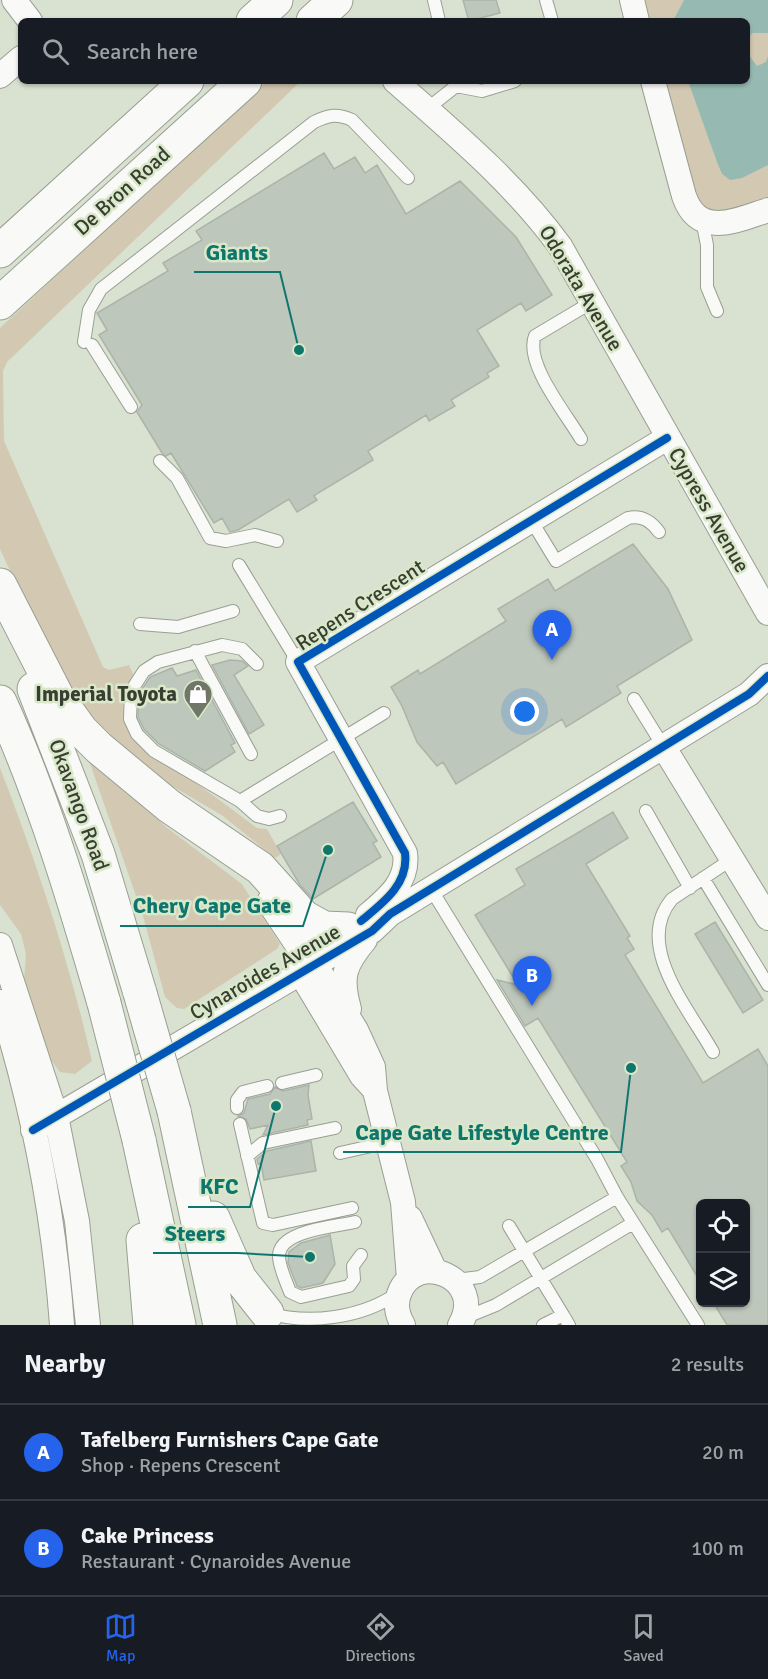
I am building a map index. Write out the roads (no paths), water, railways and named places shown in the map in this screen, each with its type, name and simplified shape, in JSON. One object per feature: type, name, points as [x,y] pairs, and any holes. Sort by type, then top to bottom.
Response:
[{"type":"main road","points":[[256,18],[276,0]]},
{"type":"main road","name":"De Bron Road","points":[[0,250],[184,84]]},
{"type":"main road","name":"De Bron Road","points":[[0,303],[242,84]]},
{"type":"main road","points":[[0,585],[52,688],[81,730],[148,790],[260,868],[304,917],[324,928],[360,927]]},
{"type":"main road","name":"Okavango Road","points":[[0,603],[77,798],[115,906],[177,1120],[220,1325]]},
{"type":"main road","name":"Okavango Road","points":[[0,702],[30,771],[66,869],[104,1003],[139,1140],[179,1325]]},
{"type":"main road","points":[[226,846],[252,872],[306,962]]},
{"type":"main road","points":[[177,1120],[233,1266],[270,1319]]},
{"type":"main road","points":[[147,1178],[141,1214],[150,1325]]},
{"type":"street","points":[[14,0],[28,18]]},
{"type":"street","points":[[632,0],[636,18]]},
{"type":"street","points":[[0,76],[18,61]]},
{"type":"street","name":"Odorata Avenue","points":[[398,84],[527,204],[560,246],[668,438]]},
{"type":"street","points":[[654,84],[686,203],[702,220],[720,223],[768,210]]},
{"type":"street","name":"Repens Crescent","points":[[360,927],[392,894],[404,873],[406,863],[402,845],[298,662],[668,438]]},
{"type":"street","name":"Cypress Avenue","points":[[668,438],[768,613]]},
{"type":"street","points":[[768,676],[758,688],[663,746],[768,918]]},
{"type":"street","name":"Cynaroides Avenue","points":[[33,1130],[201,1029],[226,1003],[306,962],[360,927],[390,914],[663,746]]},
{"type":"street","points":[[360,927],[343,978],[356,1030],[373,1067],[375,1091],[403,1202],[404,1285],[397,1308],[400,1324]]},
{"type":"street","points":[[0,945],[56,1116],[77,1221],[88,1325]]},
{"type":"street","points":[[306,962],[356,1030]]},
{"type":"street","points":[[306,962],[362,1076],[375,1091]]},
{"type":"street","points":[[0,1002],[33,1130],[55,1250],[62,1325]]},
{"type":"street","points":[[403,1202],[445,1276],[464,1294],[462,1321]]},
{"type":"street","points":[[404,1285],[417,1274],[445,1276]]},
{"type":"lane","points":[[434,0],[438,18]]},
{"type":"lane","points":[[546,0],[551,18]]},
{"type":"lane","points":[[427,109],[455,84],[468,91],[482,91],[505,84]]},
{"type":"lane","points":[[131,407],[88,343],[89,310],[101,289],[314,122],[328,116],[340,115],[352,120],[408,178]]},
{"type":"lane","points":[[702,220],[707,244],[707,286],[717,311]]},
{"type":"lane","points":[[581,439],[537,367],[531,345],[535,336],[592,302]]},
{"type":"lane","points":[[160,461],[177,478],[210,538],[226,541],[255,535],[277,541]]},
{"type":"lane","points":[[531,520],[556,561],[628,518],[648,520],[658,532]]},
{"type":"lane","points":[[238,565],[298,662]]},
{"type":"lane","points":[[140,624],[178,627],[233,611]]},
{"type":"lane","points":[[257,664],[250,655],[234,646],[195,651],[165,659],[144,671],[131,691],[130,719],[137,734],[154,751],[240,801],[264,819],[280,816]]},
{"type":"lane","points":[[195,651],[251,754]]},
{"type":"lane","points":[[634,699],[663,746]]},
{"type":"lane","points":[[240,801],[384,713]]},
{"type":"lane","points":[[646,811],[690,888]]},
{"type":"lane","points":[[713,1052],[662,962],[657,935],[665,908],[672,899],[732,859]]},
{"type":"lane","points":[[704,878],[768,985]]},
{"type":"lane","points":[[431,889],[597,1159],[616,1197],[658,1258],[698,1325]]},
{"type":"lane","points":[[282,1083],[316,1075]]},
{"type":"lane","points":[[237,1108],[237,1100],[243,1092],[267,1086]]},
{"type":"lane","points":[[240,1124],[262,1223],[273,1225],[352,1208]]},
{"type":"lane","points":[[247,1156],[263,1143],[335,1128]]},
{"type":"lane","points":[[340,1153],[389,1142]]},
{"type":"lane","points":[[445,1276],[480,1277],[616,1197]]},
{"type":"lane","points":[[355,1222],[292,1236],[283,1244],[279,1259],[290,1292],[301,1297],[349,1286],[354,1279],[353,1266],[361,1255]]},
{"type":"lane","points":[[462,1321],[496,1305],[633,1223]]},
{"type":"lane","points":[[509,1226],[566,1320],[543,1325]]},
{"type":"lane","points":[[270,1319],[293,1323],[327,1321],[376,1308],[404,1285]]},
{"type":"water","points":[[684,0],[768,0],[768,33],[752,33],[750,36],[750,18],[675,18]]},
{"type":"water","points":[[750,56],[757,66],[766,62],[768,56],[768,165],[742,178],[730,180],[722,174],[689,84],[750,84]]},
{"type":"place","name":"Giants","points":[[299,350]]},
{"type":"place","name":"Tafelberg Furnishers Cape Gate","points":[[552,660]]},
{"type":"place","name":"Imperial Toyota","points":[[198,720]]},
{"type":"place","name":"Chery Cape Gate","points":[[328,850]]},
{"type":"place","name":"Cake Princess","points":[[532,1006]]},
{"type":"place","name":"Cape Gate Lifestyle Centre","points":[[631,1068]]},
{"type":"place","name":"KFC","points":[[276,1106]]},
{"type":"place","name":"Steers","points":[[310,1257]]}]
